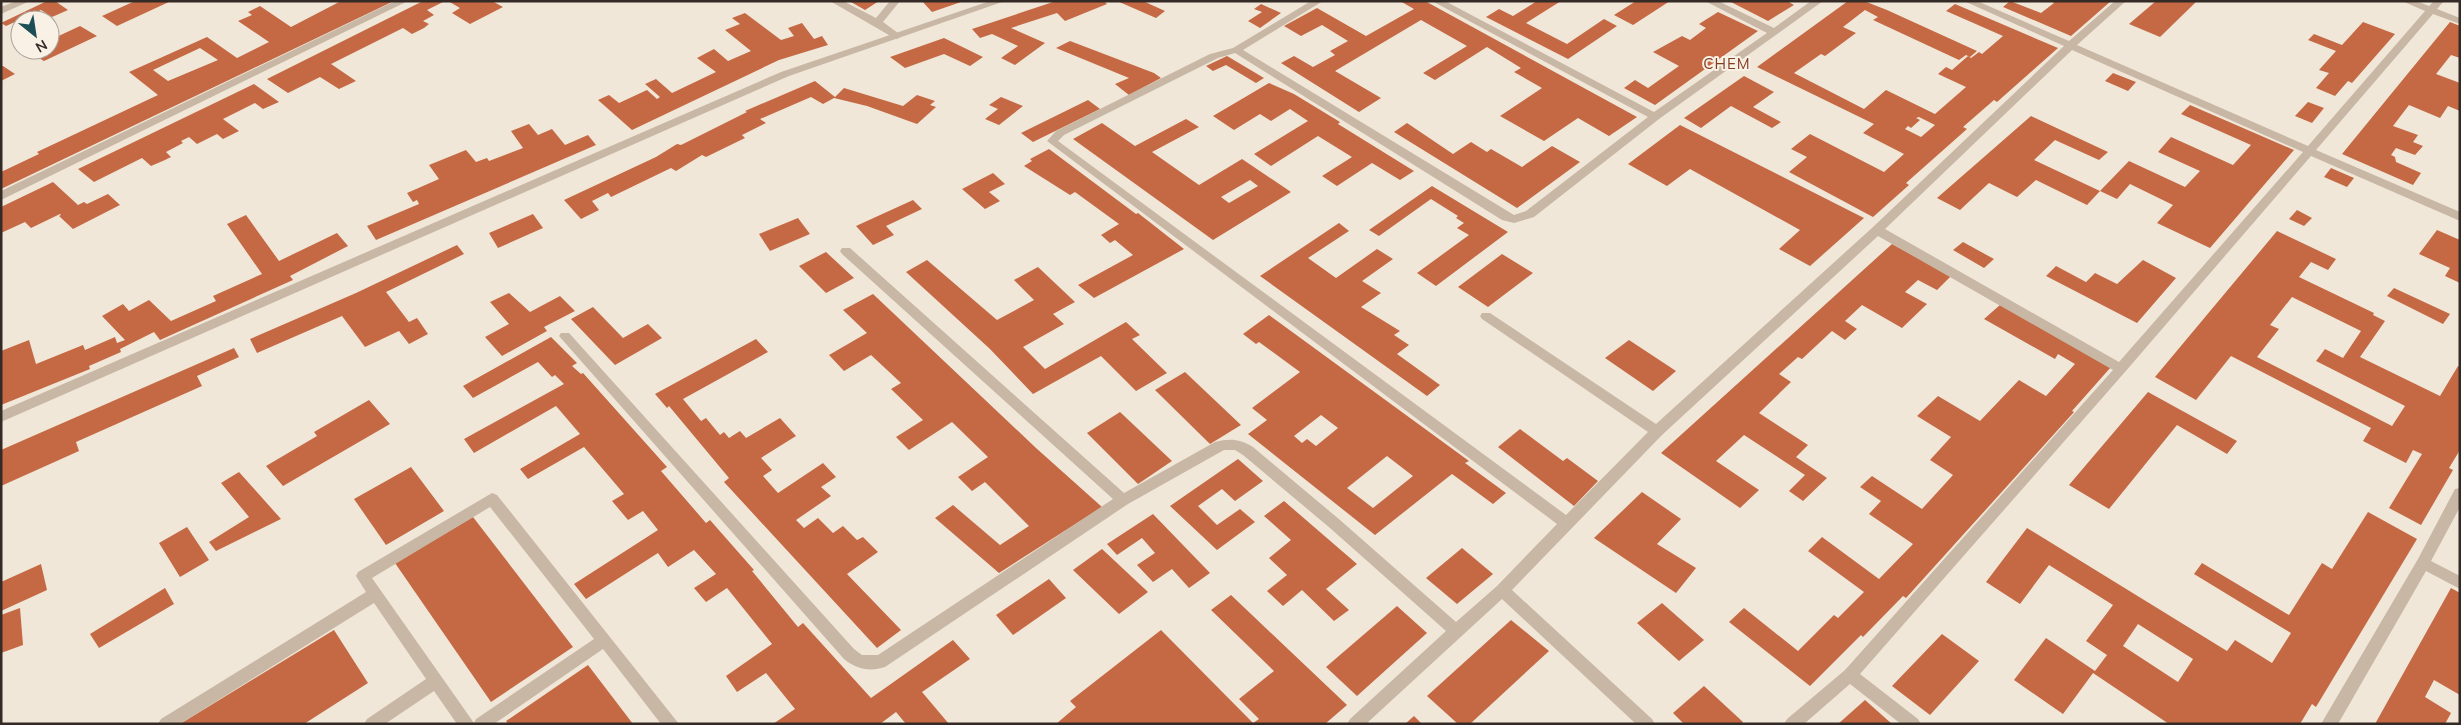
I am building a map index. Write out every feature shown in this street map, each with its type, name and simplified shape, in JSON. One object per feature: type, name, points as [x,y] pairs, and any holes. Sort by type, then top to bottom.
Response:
[{"type":"street","points":[[1,11],[25,1]]},
{"type":"street","points":[[1,196],[403,1]]},
{"type":"street","points":[[835,1],[897,36]]},
{"type":"street","points":[[877,23],[895,1]]},
{"type":"street","points":[[1,417],[776,78],[1000,1]]},
{"type":"street","points":[[1318,1],[1236,50],[1214,56],[1146,89],[1060,133],[1052,141],[1567,524]]},
{"type":"street","points":[[1437,1],[1655,117]]},
{"type":"street","points":[[1710,1],[1774,32]]},
{"type":"street","points":[[1236,50],[1506,217],[1514,219],[1530,214],[1655,117],[1818,1]]},
{"type":"street","points":[[1970,1],[2460,217]]},
{"type":"street","points":[[1355,724],[1502,590],[1657,431],[1877,230],[2070,46],[2121,1]]},
{"type":"street","points":[[2407,1],[2435,6],[2460,21]]},
{"type":"street","points":[[1792,724],[1850,675],[2121,369],[2435,6]]},
{"type":"street","points":[[1877,230],[2121,369]]},
{"type":"street","points":[[846,251],[1123,500]]},
{"type":"street","points":[[1486,316],[1657,431]]},
{"type":"street","points":[[565,336],[849,654],[859,662],[880,662],[1123,500],[1220,446],[1229,443],[1238,445],[1335,524],[1456,631]]},
{"type":"street","points":[[2329,724],[2423,563],[2460,493]]},
{"type":"street","points":[[466,724],[363,576],[492,499],[670,724]]},
{"type":"street","points":[[2423,563],[2460,583]]},
{"type":"street","points":[[1502,590],[1647,724]]},
{"type":"street","points":[[166,724],[376,594]]},
{"type":"street","points":[[481,724],[604,640]]},
{"type":"street","points":[[1850,675],[1913,724]]},
{"type":"street","points":[[372,724],[436,681]]},
{"type":"building","points":[[47,1],[55,1],[68,10],[60,14],[60,10],[28,10]]},
{"type":"building","points":[[135,1],[171,1],[117,26],[102,16]]},
{"type":"building","points":[[341,1],[394,1],[1,189],[1,172],[39,154],[37,152],[158,95],[129,72],[207,37],[237,58],[269,42],[238,21],[252,15],[248,12],[260,6],[291,27]],"holes":[[[200,48],[218,60],[168,81],[153,70]]]},
{"type":"building","points":[[423,1],[445,1],[427,10],[434,15],[423,21],[429,24],[424,28],[412,34],[403,28],[331,64],[356,81],[339,89],[320,77],[288,93],[267,79]]},
{"type":"building","points":[[448,1],[492,1],[503,7],[470,24],[452,13],[460,8]]},
{"type":"building","points":[[879,1],[865,10],[851,2]]},
{"type":"building","points":[[922,1],[964,1],[932,12]]},
{"type":"building","points":[[1056,1],[1104,1],[1107,4],[1065,21],[1057,13],[1011,28],[1045,43],[1015,65],[1001,58],[1018,46],[992,34],[980,38],[972,29]]},
{"type":"building","points":[[1117,1],[1143,1],[1165,11],[1156,18]]},
{"type":"building","points":[[1400,1],[1425,1],[1637,117],[1609,136],[1578,118],[1544,141],[1500,116],[1542,88],[1514,72],[1521,68],[1487,47],[1435,80],[1423,73],[1467,46],[1421,20],[1335,71],[1381,98],[1359,112],[1281,63],[1294,56],[1313,67],[1335,55],[1330,51],[1348,41],[1322,25],[1301,36],[1284,26],[1317,8],[1366,36],[1414,9]]},
{"type":"building","points":[[1537,1],[1561,1],[1526,23],[1567,44],[1604,19],[1617,26],[1568,59],[1486,17],[1499,9],[1513,16]]},
{"type":"building","points":[[1636,1],[1670,1],[1633,25],[1614,15]]},
{"type":"building","points":[[1729,1],[1787,1],[1794,5],[1768,21]]},
{"type":"building","points":[[1848,1],[1864,1],[1977,51],[1970,57],[1968,56],[1971,58],[1979,52],[1982,54],[2003,36],[1946,11],[1955,4],[2058,48],[1997,102],[1994,100],[1963,127],[1967,129],[1906,183],[1909,185],[1873,217],[1789,172],[1807,157],[1791,149],[1810,134],[1884,172],[1904,154],[1863,133],[1874,124],[1757,67]],"holes":[[[1865,10],[1878,17],[1873,20],[1959,60],[1966,55],[1968,56],[1952,70],[1946,67],[1938,74],[1966,87],[1935,114],[1886,90],[1864,109],[1794,73],[1821,54],[1825,56],[1856,33],[1843,27]],[[1919,117],[1935,125],[1921,137],[1905,129],[1908,126],[1911,128],[1920,120],[1916,118]]]},
{"type":"building","points":[[2010,1],[2041,13],[2054,3],[2051,1],[2111,1],[2071,36],[2003,7]]},
{"type":"building","points":[[2156,1],[2197,1],[2160,37],[2129,24]]},
{"type":"building","points":[[1261,4],[1281,13],[1260,28],[1248,21],[1262,12],[1254,9]]},
{"type":"building","points":[[1718,12],[1758,31],[1655,105],[1624,88],[1635,80],[1648,88],[1679,66],[1653,52],[1682,36],[1690,40],[1706,28],[1699,24]]},
{"type":"building","points":[[745,13],[781,40],[794,36],[788,28],[802,23],[814,39],[822,36],[828,45],[779,60],[632,130],[598,100],[609,95],[619,103],[647,90],[657,99],[660,97],[645,84],[656,79],[672,93],[716,72],[697,58],[714,49],[728,61],[751,51],[725,30],[740,24],[732,18]]},
{"type":"building","points":[[10,19],[10,24],[6,26],[1,23]]},
{"type":"building","points":[[2363,22],[2395,34],[2352,83],[2348,81],[2335,96],[2316,88],[2329,73],[2319,70],[2336,51],[2308,40],[2314,34],[2342,45]]},
{"type":"building","points":[[2450,22],[2460,26],[2460,58],[2451,55],[2436,74],[2460,83],[2460,111],[2448,106],[2440,118],[2409,105],[2393,126],[2418,135],[2413,142],[2423,146],[2415,155],[2396,148],[2391,155],[2395,157],[2396,162],[2421,173],[2413,185],[2342,154]]},
{"type":"building","points":[[80,26],[97,36],[60,53],[60,35]]},
{"type":"building","points":[[944,38],[983,57],[970,66],[944,54],[905,68],[890,57]]},
{"type":"building","points":[[1070,41],[1154,73],[1161,78],[1129,95],[1115,84],[1129,78],[1056,48]]},
{"type":"building","points":[[1227,56],[1264,78],[1256,83],[1226,65],[1213,71],[1206,66]]},
{"type":"building","points":[[1,66],[3,66],[15,74],[1,81]]},
{"type":"building","points":[[2113,73],[2136,82],[2128,91],[2105,81]]},
{"type":"building","points":[[1744,76],[1774,92],[1753,107],[1781,122],[1772,128],[1731,106],[1701,128],[1684,118]]},
{"type":"building","points":[[815,81],[835,97],[844,88],[903,106],[917,95],[935,101],[930,105],[936,107],[917,124],[867,106],[834,98],[823,104],[811,97],[760,119],[766,123],[742,135],[745,138],[706,157],[702,155],[676,171],[671,168],[611,197],[608,193],[592,201],[599,210],[581,219],[564,200],[656,157],[677,144],[681,145],[747,112],[745,111]]},
{"type":"building","points":[[1269,83],[1294,94],[1414,171],[1400,180],[1372,163],[1337,186],[1322,176],[1352,157],[1318,136],[1271,166],[1254,154],[1308,121],[1290,109],[1271,121],[1260,114],[1234,130],[1213,116]]},
{"type":"building","points":[[254,84],[279,102],[263,109],[255,103],[223,119],[239,131],[223,139],[217,134],[197,144],[189,137],[181,141],[183,143],[166,152],[171,157],[165,160],[151,166],[142,158],[94,182],[78,169]]},
{"type":"building","points":[[1001,97],[1023,106],[999,125],[985,119],[998,109],[989,105]]},
{"type":"building","points":[[1088,100],[1100,109],[1033,142],[1021,133]]},
{"type":"building","points":[[2308,102],[2324,108],[2312,123],[2295,116]]},
{"type":"building","points":[[2190,105],[2294,150],[2210,248],[2157,223],[2173,205],[2130,184],[2117,199],[2100,191],[2129,161],[2185,187],[2200,171],[2158,152],[2171,137],[2233,165],[2251,145],[2181,114]]},
{"type":"building","points":[[2031,116],[2108,152],[2099,160],[2055,140],[2034,160],[2100,191],[2087,205],[2036,180],[2017,197],[1989,183],[1960,210],[1937,198]]},
{"type":"building","points":[[1186,119],[1199,127],[1152,152],[1199,185],[1242,159],[1291,192],[1213,240],[1073,139],[1102,123],[1135,146]],"holes":[[[1250,180],[1258,186],[1229,203],[1221,197]]]},
{"type":"building","points":[[1407,123],[1453,154],[1471,142],[1487,152],[1491,149],[1522,167],[1552,146],[1580,162],[1517,208],[1394,132]]},
{"type":"building","points":[[529,124],[538,135],[552,129],[565,145],[588,135],[596,145],[376,240],[367,226],[419,204],[417,200],[413,202],[407,193],[439,179],[429,165],[466,150],[476,162],[487,158],[489,161],[523,148],[511,131]]},
{"type":"building","points":[[1680,125],[1864,218],[1810,266],[1779,249],[1800,230],[1690,169],[1667,186],[1628,164]]},
{"type":"building","points":[[1049,149],[1136,214],[1138,213],[1184,249],[1094,298],[1078,285],[1133,255],[1115,240],[1110,243],[1101,235],[1119,224],[1075,192],[1070,195],[1024,166],[1032,161],[1030,159]]},
{"type":"building","points":[[2331,168],[2354,178],[2347,187],[2324,177]]},
{"type":"building","points":[[993,173],[1005,184],[989,192],[1000,201],[985,209],[962,189]]},
{"type":"building","points":[[53,182],[78,205],[84,202],[87,204],[108,194],[120,205],[73,229],[59,216],[60,214],[31,228],[25,222],[1,233],[1,207]]},
{"type":"building","points":[[1432,186],[1508,232],[1436,286],[1417,273],[1469,235],[1457,228],[1464,223],[1456,218],[1458,216],[1431,199],[1379,236],[1369,230]]},
{"type":"building","points":[[913,200],[922,209],[886,226],[894,235],[873,245],[856,226]]},
{"type":"building","points":[[2297,210],[2312,218],[2304,226],[2289,219]]},
{"type":"building","points":[[533,214],[543,228],[498,248],[489,233]]},
{"type":"building","points":[[246,215],[279,261],[337,233],[348,246],[290,276],[293,280],[160,340],[154,332],[120,349],[121,352],[89,366],[90,369],[1,405],[1,351],[29,340],[36,364],[83,345],[85,350],[115,337],[117,343],[125,340],[102,316],[123,304],[129,311],[149,300],[171,321],[216,301],[213,296],[262,274],[227,224]]},
{"type":"building","points":[[798,218],[810,234],[770,251],[759,234]]},
{"type":"building","points":[[1339,223],[1349,231],[1308,258],[1336,278],[1377,249],[1393,259],[1362,281],[1381,293],[1361,307],[1400,331],[1394,335],[1409,345],[1397,354],[1440,385],[1427,396],[1260,276]]},
{"type":"building","points":[[2437,230],[2460,240],[2460,283],[2445,276],[2450,268],[2419,254]]},
{"type":"building","points":[[2277,231],[2336,259],[2328,270],[2311,262],[2299,277],[2374,313],[2373,315],[2385,321],[2360,357],[2440,396],[2458,366],[2460,367],[2460,450],[2449,468],[2453,470],[2421,525],[2389,508],[2422,454],[2413,450],[2406,463],[2363,441],[2371,428],[2231,356],[2196,400],[2155,377]],"holes":[[[2292,297],[2361,331],[2343,358],[2325,349],[2316,361],[2405,406],[2392,426],[2257,357],[2279,329],[2270,325]]]},
{"type":"building","points":[[1963,242],[1994,259],[1984,268],[1953,250]]},
{"type":"building","points":[[1892,244],[1951,276],[1937,290],[1918,280],[1905,292],[1927,304],[1902,328],[1862,305],[1845,321],[1857,329],[1845,340],[1832,331],[1802,359],[1798,357],[1779,374],[1791,382],[1759,413],[1808,445],[1796,457],[1827,478],[1803,501],[1789,491],[1805,475],[1744,435],[1716,461],[1759,490],[1740,508],[1661,453]]},
{"type":"building","points":[[457,245],[464,254],[386,292],[409,322],[417,318],[428,334],[409,344],[399,331],[365,347],[342,316],[257,353],[250,339],[356,293]]},
{"type":"building","points":[[826,252],[854,278],[826,293],[799,266]]},
{"type":"building","points":[[1502,254],[1533,273],[1488,307],[1458,287]]},
{"type":"building","points":[[927,260],[997,320],[1034,300],[1014,280],[1038,267],[1075,302],[1053,314],[1064,324],[1023,347],[1045,369],[1126,322],[1140,335],[1132,339],[1167,373],[1136,391],[1101,356],[1033,394],[990,349],[906,272]]},
{"type":"building","points":[[2143,260],[2176,278],[2137,323],[2046,276],[2056,266],[2086,282],[2095,273],[2117,284]]},
{"type":"building","points":[[2394,288],[2450,314],[2443,324],[2387,296]]},
{"type":"building","points":[[509,293],[530,312],[560,296],[575,311],[544,327],[547,331],[502,356],[485,337],[509,324],[490,302]]},
{"type":"building","points":[[873,294],[1036,448],[1102,507],[999,573],[935,518],[953,505],[1000,545],[1029,526],[985,482],[972,491],[958,477],[988,457],[952,422],[909,450],[896,437],[923,420],[891,389],[901,383],[871,355],[844,371],[829,355],[867,333],[843,310]]},
{"type":"building","points":[[2000,305],[2111,367],[2072,411],[2074,412],[1906,598],[1903,596],[1863,637],[1861,635],[1810,686],[1729,622],[1744,608],[1798,651],[1834,615],[1838,618],[1864,592],[1808,551],[1822,537],[1879,579],[1913,544],[1869,514],[1881,501],[1860,487],[1872,476],[1922,509],[1953,475],[1930,460],[1951,437],[1917,416],[1938,396],[1980,421],[2019,380],[2046,396],[2075,364],[2058,354],[2055,359],[1984,319]]},
{"type":"building","points":[[593,307],[623,338],[648,324],[662,338],[615,365],[571,319]]},
{"type":"building","points":[[1269,315],[1469,461],[1465,463],[1506,493],[1493,504],[1452,474],[1375,535],[1248,434],[1267,420],[1252,408],[1300,372],[1259,342],[1256,344],[1243,334]],"holes":[[[1321,415],[1338,428],[1316,446],[1307,439],[1302,443],[1294,436]],[[1387,456],[1413,476],[1373,508],[1347,488]]]},
{"type":"building","points":[[551,337],[577,363],[572,366],[581,374],[583,373],[667,467],[661,471],[706,523],[710,520],[754,570],[752,571],[798,627],[803,623],[871,698],[953,640],[970,659],[922,692],[949,724],[906,724],[896,712],[880,724],[773,724],[795,709],[766,673],[737,692],[726,676],[772,644],[727,588],[706,602],[694,588],[716,574],[694,550],[668,567],[658,553],[586,599],[574,584],[658,530],[643,511],[628,520],[612,501],[624,494],[584,447],[528,479],[520,469],[580,434],[556,406],[474,453],[464,439],[564,384],[555,375],[552,377],[538,362],[473,398],[463,386]]},
{"type":"building","points":[[756,339],[768,352],[683,399],[701,421],[706,418],[720,435],[724,432],[729,438],[740,431],[746,438],[780,418],[796,436],[761,458],[772,470],[763,476],[778,493],[823,463],[836,477],[821,487],[831,496],[796,520],[804,528],[818,518],[833,533],[843,526],[857,540],[863,537],[878,552],[847,574],[901,630],[877,648],[724,482],[729,478],[669,406],[667,408],[655,394]]},
{"type":"building","points":[[1629,340],[1676,371],[1653,391],[1605,358]]},
{"type":"building","points":[[234,348],[239,357],[197,376],[202,386],[76,442],[79,451],[1,486],[1,450]]},
{"type":"building","points":[[1185,372],[1241,425],[1210,444],[1155,390]]},
{"type":"building","points":[[2148,392],[2237,441],[2227,454],[2177,425],[2109,509],[2069,485]]},
{"type":"building","points":[[369,400],[390,424],[283,486],[266,466],[317,436],[314,432]]},
{"type":"building","points":[[1120,412],[1172,461],[1138,484],[1087,433]]},
{"type":"building","points":[[1520,429],[1563,461],[1567,458],[1598,481],[1574,506],[1498,447]]},
{"type":"building","points":[[1238,459],[1263,481],[1235,501],[1222,489],[1198,506],[1217,525],[1240,509],[1255,522],[1217,550],[1170,506]]},
{"type":"building","points":[[411,467],[444,511],[386,545],[354,499]]},
{"type":"building","points":[[239,472],[281,519],[216,551],[209,542],[249,517],[221,483]]},
{"type":"building","points":[[1642,492],[1681,519],[1657,544],[1696,568],[1676,593],[1594,538]]},
{"type":"building","points":[[1284,501],[1357,564],[1326,589],[1349,610],[1334,621],[1302,590],[1283,606],[1267,591],[1287,575],[1269,558],[1291,540],[1264,516]]},
{"type":"building","points":[[2368,512],[2417,539],[2316,707],[2312,704],[2300,724],[2169,724],[2093,673],[2063,714],[2014,680],[2046,638],[2095,671],[2107,655],[2086,641],[2113,605],[2049,565],[2020,604],[1986,582],[2027,528],[2227,651],[2235,640],[2272,663],[2291,633],[2194,574],[2202,563],[2289,615],[2322,563],[2332,569]],"holes":[[[2138,624],[2193,659],[2178,682],[2123,646]]]},
{"type":"building","points":[[1153,514],[1210,573],[1189,588],[1172,569],[1153,582],[1137,565],[1155,553],[1142,538],[1117,555],[1107,544]]},
{"type":"building","points":[[473,517],[573,647],[491,702],[395,563]]},
{"type":"building","points":[[187,527],[209,560],[180,577],[159,543]]},
{"type":"building","points":[[1462,548],[1493,574],[1457,604],[1426,578]]},
{"type":"building","points":[[1102,549],[1148,592],[1119,614],[1073,570]]},
{"type":"building","points":[[41,564],[47,590],[1,611],[1,582]]},
{"type":"building","points":[[1049,579],[1066,598],[1013,635],[996,615]]},
{"type":"building","points":[[165,588],[174,604],[99,648],[90,634]]},
{"type":"building","points":[[2451,588],[2460,593],[2460,695],[2434,680],[2425,697],[2451,713],[2445,724],[2375,724]]},
{"type":"building","points":[[1231,595],[1347,705],[1325,724],[1056,724],[1076,707],[1070,701],[1161,630],[1253,723],[1259,719],[1239,699],[1274,671],[1211,610]]},
{"type":"building","points":[[1662,603],[1704,640],[1679,661],[1637,623]]},
{"type":"building","points":[[1397,606],[1427,633],[1357,696],[1326,667]]},
{"type":"building","points":[[20,608],[23,645],[1,653],[1,615]]},
{"type":"building","points":[[1511,620],[1549,651],[1470,724],[1458,724],[1427,696]]},
{"type":"building","points":[[334,630],[368,683],[304,724],[180,724]]},
{"type":"building","points":[[1942,634],[1979,661],[1930,715],[1892,686]]},
{"type":"building","points":[[588,665],[633,724],[508,724],[506,721]]},
{"type":"building","points":[[1704,686],[1743,722],[1741,724],[1684,724],[1673,713]]},
{"type":"building","points":[[1865,700],[1892,724],[1838,724]]},
{"type":"building","points":[[1414,716],[1422,724],[1405,724]]},
{"type":"district","name":"CHEM","points":[[1727,63]]}]
